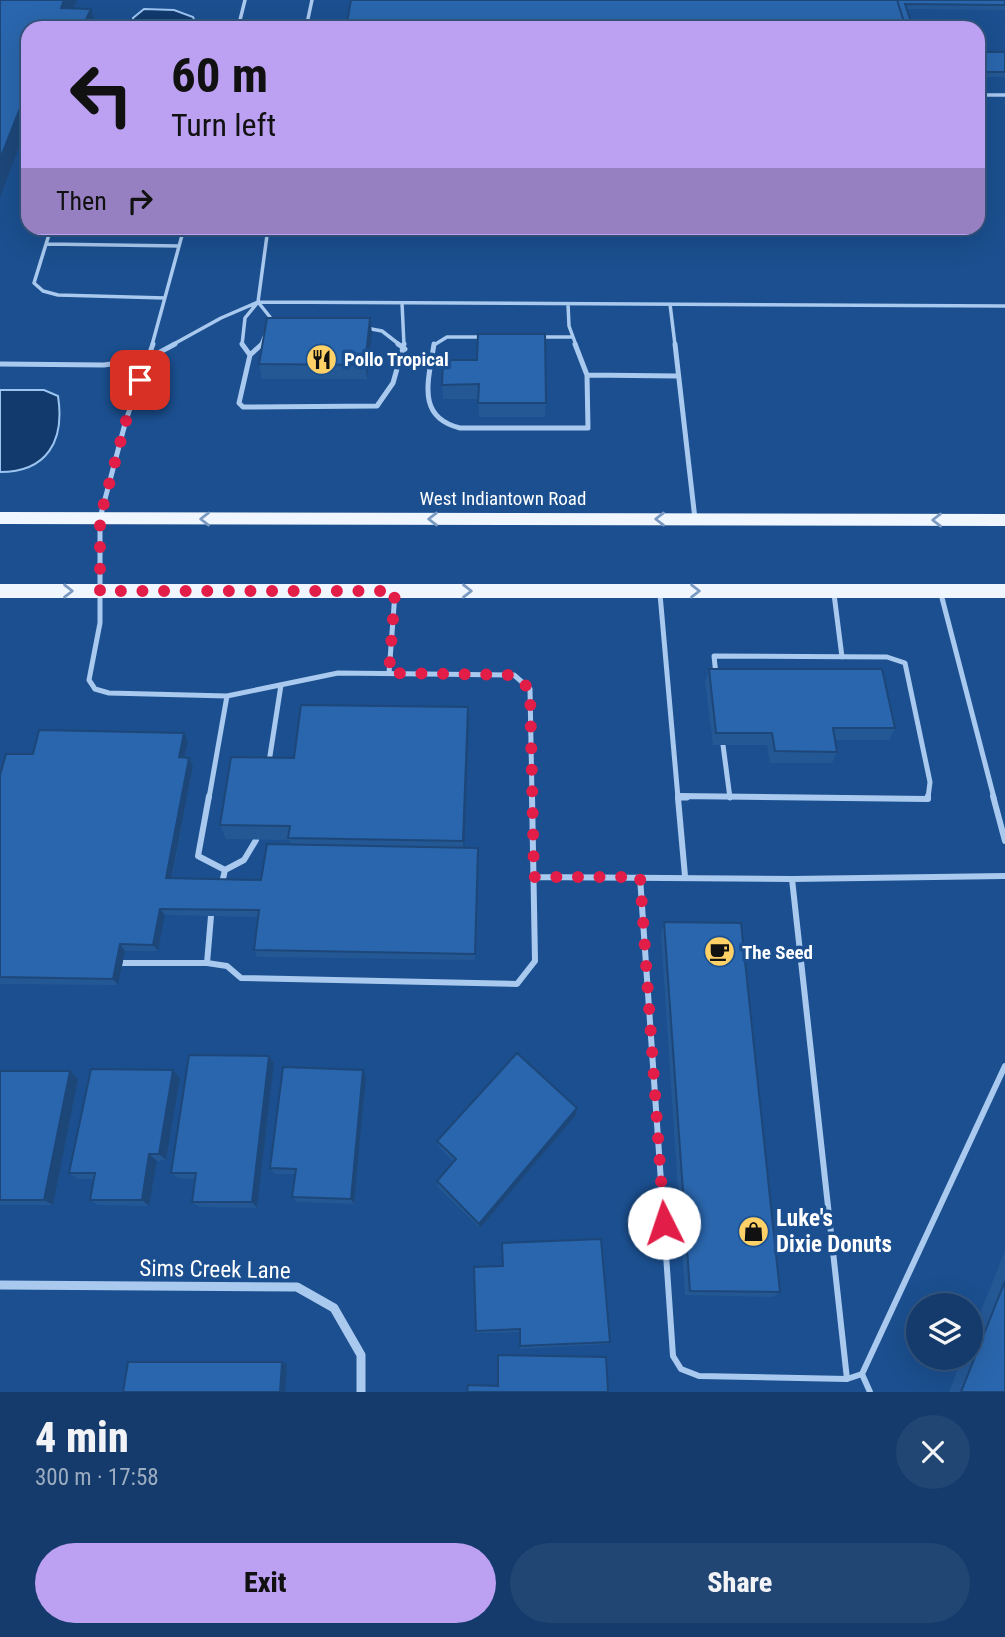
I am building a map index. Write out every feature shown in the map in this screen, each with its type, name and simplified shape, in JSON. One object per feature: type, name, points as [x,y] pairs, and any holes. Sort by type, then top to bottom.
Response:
[{"type":"main road","name":"West Indiantown Road","points":[[0,518],[1005,520]]},
{"type":"main road","points":[[0,592],[1005,591]]},
{"type":"street","name":"Sims Creek Lane","points":[[0,1285],[297,1287],[334,1308],[361,1355],[361,1392]]},
{"type":"lane","points":[[240,21],[245,0]]},
{"type":"lane","points":[[308,21],[312,0]]},
{"type":"lane","points":[[985,95],[1005,95]]},
{"type":"lane","points":[[49,235],[34,283],[46,293],[165,298]]},
{"type":"lane","points":[[123,963],[207,963],[227,966],[241,978],[517,984],[535,961],[530,689],[513,675],[338,673],[227,696],[108,692],[94,689],[89,680],[100,624],[100,518],[126,421],[148,359],[182,235]]},
{"type":"lane","points":[[250,355],[242,346],[245,318],[258,302],[267,235]]},
{"type":"lane","points":[[46,244],[180,246]]},
{"type":"lane","points":[[258,302],[270,317],[281,321]]},
{"type":"lane","points":[[0,364],[104,365],[148,359],[221,318],[258,302],[1005,306]]},
{"type":"lane","points":[[270,317],[261,346],[250,355],[239,402],[241,406],[377,406],[393,386],[405,349],[406,326],[402,303]]},
{"type":"lane","points":[[496,337],[447,337],[435,341],[427,402],[436,419],[460,428],[588,428],[587,375],[569,326],[568,303]]},
{"type":"lane","points":[[670,304],[695,519]]},
{"type":"lane","points":[[354,328],[377,329],[405,349]]},
{"type":"lane","points":[[534,337],[573,337]]},
{"type":"lane","points":[[587,375],[678,376]]},
{"type":"lane","points":[[833,590],[842,657]]},
{"type":"lane","points":[[389,673],[395,591]]},
{"type":"lane","points":[[660,591],[685,876]]},
{"type":"lane","points":[[940,591],[1005,841]]},
{"type":"lane","points":[[678,798],[928,799],[930,782],[905,663],[887,657],[714,656],[717,682]]},
{"type":"lane","points":[[268,772],[281,685]]},
{"type":"lane","points":[[225,870],[198,856],[227,696]]},
{"type":"lane","points":[[723,745],[730,798]]},
{"type":"lane","points":[[221,886],[225,870],[244,860],[256,840]]},
{"type":"lane","points":[[534,877],[685,876],[792,879],[1005,876]]},
{"type":"lane","points":[[640,877],[673,1356],[681,1370],[699,1376],[847,1379],[862,1374],[1005,1066]]},
{"type":"lane","points":[[792,879],[847,1379]]},
{"type":"lane","points":[[207,963],[211,916]]},
{"type":"lane","points":[[862,1374],[870,1392]]},
{"type":"water","points":[[144,9],[174,10],[193,17],[195,21],[133,21]]},
{"type":"water","points":[[0,390],[44,390],[58,396],[58,427],[49,451],[41,460],[16,471],[0,472]]},
{"type":"building","points":[[0,0],[64,0],[61,8],[91,9],[85,21],[21,21],[21,106],[0,159]]},
{"type":"building","points":[[351,0],[897,0],[904,21],[347,21]]},
{"type":"building","points":[[897,0],[1005,0],[1005,5],[905,4],[911,21],[904,21]]},
{"type":"building","points":[[985,52],[1005,52],[1005,72],[985,72]]},
{"type":"building","points":[[267,318],[370,318],[365,365],[259,364]]},
{"type":"building","points":[[478,334],[545,334],[546,403],[478,403],[479,384],[442,385],[443,360],[477,360]]},
{"type":"building","points":[[709,669],[882,669],[895,728],[833,728],[837,752],[775,751],[772,733],[716,733]]},
{"type":"building","points":[[301,705],[468,707],[463,841],[288,838],[290,826],[220,825],[231,757],[294,758]]},
{"type":"building","points":[[39,730],[184,733],[179,757],[189,758],[166,878],[261,880],[267,844],[478,848],[475,954],[254,950],[259,910],[160,909],[153,945],[120,944],[113,979],[0,977],[0,775],[6,754],[33,754]]},
{"type":"building","points":[[664,922],[741,923],[780,1292],[690,1291]]},
{"type":"building","points":[[517,1053],[577,1108],[479,1224],[437,1181],[456,1159],[437,1141]]},
{"type":"building","points":[[189,1055],[269,1056],[252,1202],[192,1202],[196,1173],[171,1173]]},
{"type":"building","points":[[283,1067],[363,1070],[351,1199],[292,1197],[296,1169],[270,1168]]},
{"type":"building","points":[[91,1069],[173,1070],[159,1154],[149,1154],[142,1200],[90,1200],[95,1173],[69,1173]]},
{"type":"building","points":[[0,1071],[70,1071],[44,1200],[0,1200]]},
{"type":"building","points":[[601,1239],[610,1342],[520,1346],[520,1329],[476,1331],[474,1267],[503,1266],[502,1243]]},
{"type":"building","points":[[1005,1281],[1005,1392],[961,1392],[970,1370],[983,1370],[983,1336]]},
{"type":"building","points":[[498,1355],[606,1357],[608,1392],[467,1392],[468,1385],[498,1386]]},
{"type":"building","points":[[128,1362],[282,1362],[280,1392],[123,1392]]},
{"type":"place","name":"Pollo Tropical","points":[[321,359]]},
{"type":"place","name":"The Seed","points":[[719,952]]},
{"type":"place","name":"Luke's Dixie Donuts","points":[[753,1231]]},
{"type":"route","points":[[140,380],[100,518],[100,591],[395,591],[389,673],[513,675],[530,689],[534,877],[640,877],[664,1223]]}]
